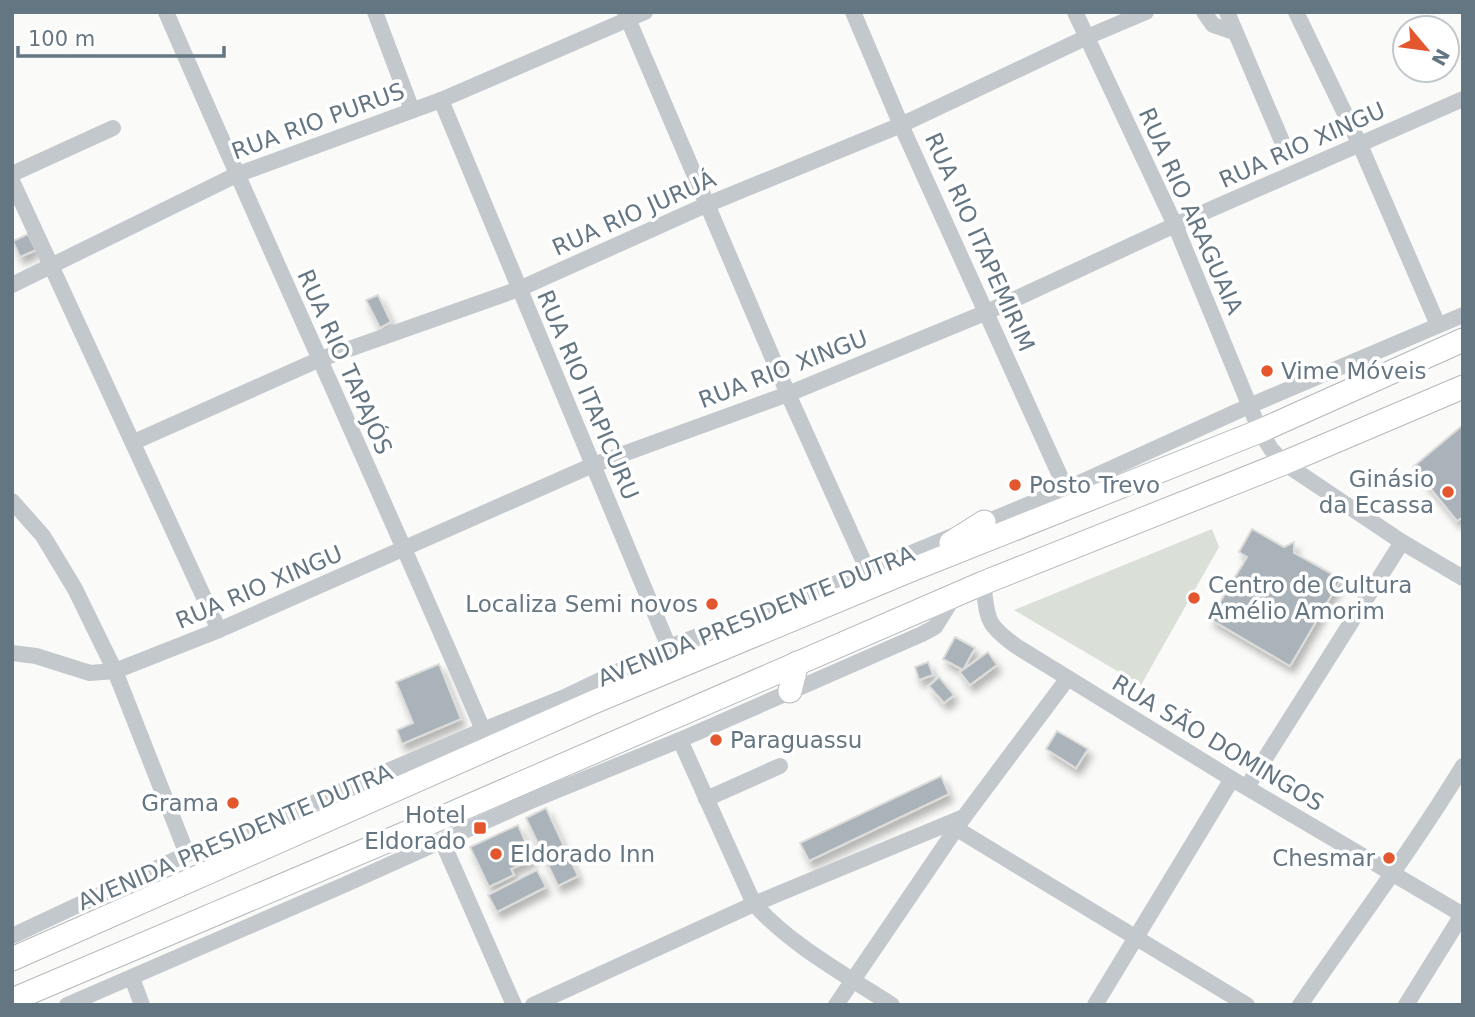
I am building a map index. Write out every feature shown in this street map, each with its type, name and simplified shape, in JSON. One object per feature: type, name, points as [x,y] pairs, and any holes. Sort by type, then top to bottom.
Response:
[{"type":"highway","name":"AVENIDA PRESIDENTE DUTRA","points":[[12,959],[259,838],[596,701],[673,658],[911,570],[1113,479],[1260,431],[1463,340]]},
{"type":"highway","points":[[12,1000],[432,822],[983,583],[1284,463],[1463,387]]},
{"type":"highway","points":[[911,570],[984,522]]},
{"type":"highway","points":[[790,691],[797,663]]},
{"type":"highway","points":[[565,697],[596,701]]},
{"type":"street","name":"RUA RIO TAPAJÓS","points":[[166,12],[318,360],[406,549],[483,730]]},
{"type":"street","points":[[375,12],[412,110]]},
{"type":"street","name":"RUA RIO PURUS","points":[[12,285],[236,174],[441,100],[627,16],[645,12]]},
{"type":"street","name":"RUA RIO ITAPEMIRIM","points":[[853,12],[901,125],[1066,489]]},
{"type":"street","name":"RUA RIO ARAGUAIA","points":[[1075,12],[1175,225],[1249,406],[1271,449],[1284,463],[1402,542],[1463,578]]},
{"type":"street","name":"RUA RIO JURUÁ","points":[[134,442],[318,360],[519,289],[706,205],[901,125],[1146,12]]},
{"type":"street","points":[[1204,12],[1213,25],[1234,32]]},
{"type":"street","points":[[1227,12],[1281,139]]},
{"type":"street","points":[[1296,12],[1360,145],[1438,325]]},
{"type":"street","points":[[627,16],[706,205],[867,571]]},
{"type":"street","name":"RUA RIO XINGU","points":[[115,671],[219,630],[593,465],[788,394],[987,312],[1175,225],[1463,99]]},
{"type":"street","name":"RUA RIO ITAPICURU","points":[[441,100],[673,658]]},
{"type":"street","points":[[12,173],[113,128]]},
{"type":"street","points":[[12,181],[219,630]]},
{"type":"street","name":"AVENIDA PRESIDENTE DUTRA","points":[[12,936],[187,854],[259,838],[483,730],[673,658],[984,522],[1066,489],[1113,479],[1249,406],[1463,314]]},
{"type":"street","points":[[1355,360],[1363,384]]},
{"type":"street","points":[[12,501],[33,524],[58,559],[115,671],[187,854]]},
{"type":"street","points":[[12,524],[33,524]]},
{"type":"street","points":[[1247,788],[1402,542]]},
{"type":"street","name":"RUA SÃO DOMINGOS","points":[[983,583],[986,613],[995,628],[1016,646],[1232,779],[1463,915]]},
{"type":"street","points":[[67,1005],[935,627],[955,595]]},
{"type":"street","points":[[12,653],[36,656],[90,673],[115,671]]},
{"type":"street","points":[[836,1005],[960,823],[1068,678]]},
{"type":"street","points":[[680,740],[754,904],[770,922],[790,938],[892,1005]]},
{"type":"street","points":[[706,799],[780,766]]},
{"type":"street","points":[[1300,1005],[1390,874],[1423,831],[1463,766]]},
{"type":"street","points":[[1094,1005],[1232,779]]},
{"type":"street","points":[[533,1005],[754,904],[960,823]]},
{"type":"street","points":[[960,823],[1135,937],[1247,1005]]},
{"type":"street","points":[[442,841],[514,1005]]},
{"type":"street","points":[[1406,1005],[1463,915]]},
{"type":"street","points":[[132,978],[142,1005]]},
{"type":"shaded area","points":[[1212,529],[1219,547],[1141,685],[1014,610]]},
{"type":"building","points":[[28,234],[36,250],[20,257],[13,241]]},
{"type":"building","points":[[378,295],[391,322],[380,328],[366,300]]},
{"type":"building","name":"Ginásio da Ecassa","points":[[1463,425],[1463,517],[1457,521],[1413,467]]},
{"type":"building","points":[[1252,529],[1284,547],[1294,542],[1294,553],[1341,579],[1290,666],[1210,619],[1247,557],[1239,552]]},
{"type":"building","points":[[955,637],[975,648],[963,670],[943,659]]},
{"type":"building","points":[[988,652],[997,665],[970,685],[960,672]]},
{"type":"building","points":[[928,662],[933,675],[919,680],[915,667]]},
{"type":"building","points":[[439,664],[461,719],[402,744],[397,730],[413,723],[396,682]]},
{"type":"building","points":[[939,677],[954,695],[944,703],[929,686]]},
{"type":"building","points":[[1057,731],[1088,749],[1076,768],[1046,749]]},
{"type":"building","points":[[941,776],[949,794],[809,861],[800,843]]},
{"type":"building","points":[[546,808],[578,876],[558,886],[526,818]]},
{"type":"building","points":[[518,825],[533,859],[511,869],[514,875],[489,887],[470,847]]},
{"type":"building","points":[[537,870],[546,887],[497,912],[488,895]]},
{"type":"place","name":"Vime Móveis","points":[[1267,371]]},
{"type":"place","name":"Posto Trevo","points":[[1015,485]]},
{"type":"place","name":"Ginásio da Ecassa","points":[[1448,492]]},
{"type":"place","name":"Centro de Cultura Amélio Amorim","points":[[1194,598]]},
{"type":"place","name":"Localiza Semi novos","points":[[712,604]]},
{"type":"place","name":"Paraguassu","points":[[716,740]]},
{"type":"place","name":"Grama","points":[[233,803]]},
{"type":"place","name":"Hotel Eldorado","points":[[480,828]]},
{"type":"place","name":"Eldorado Inn","points":[[496,854]]},
{"type":"place","name":"Chesmar","points":[[1389,858]]}]
